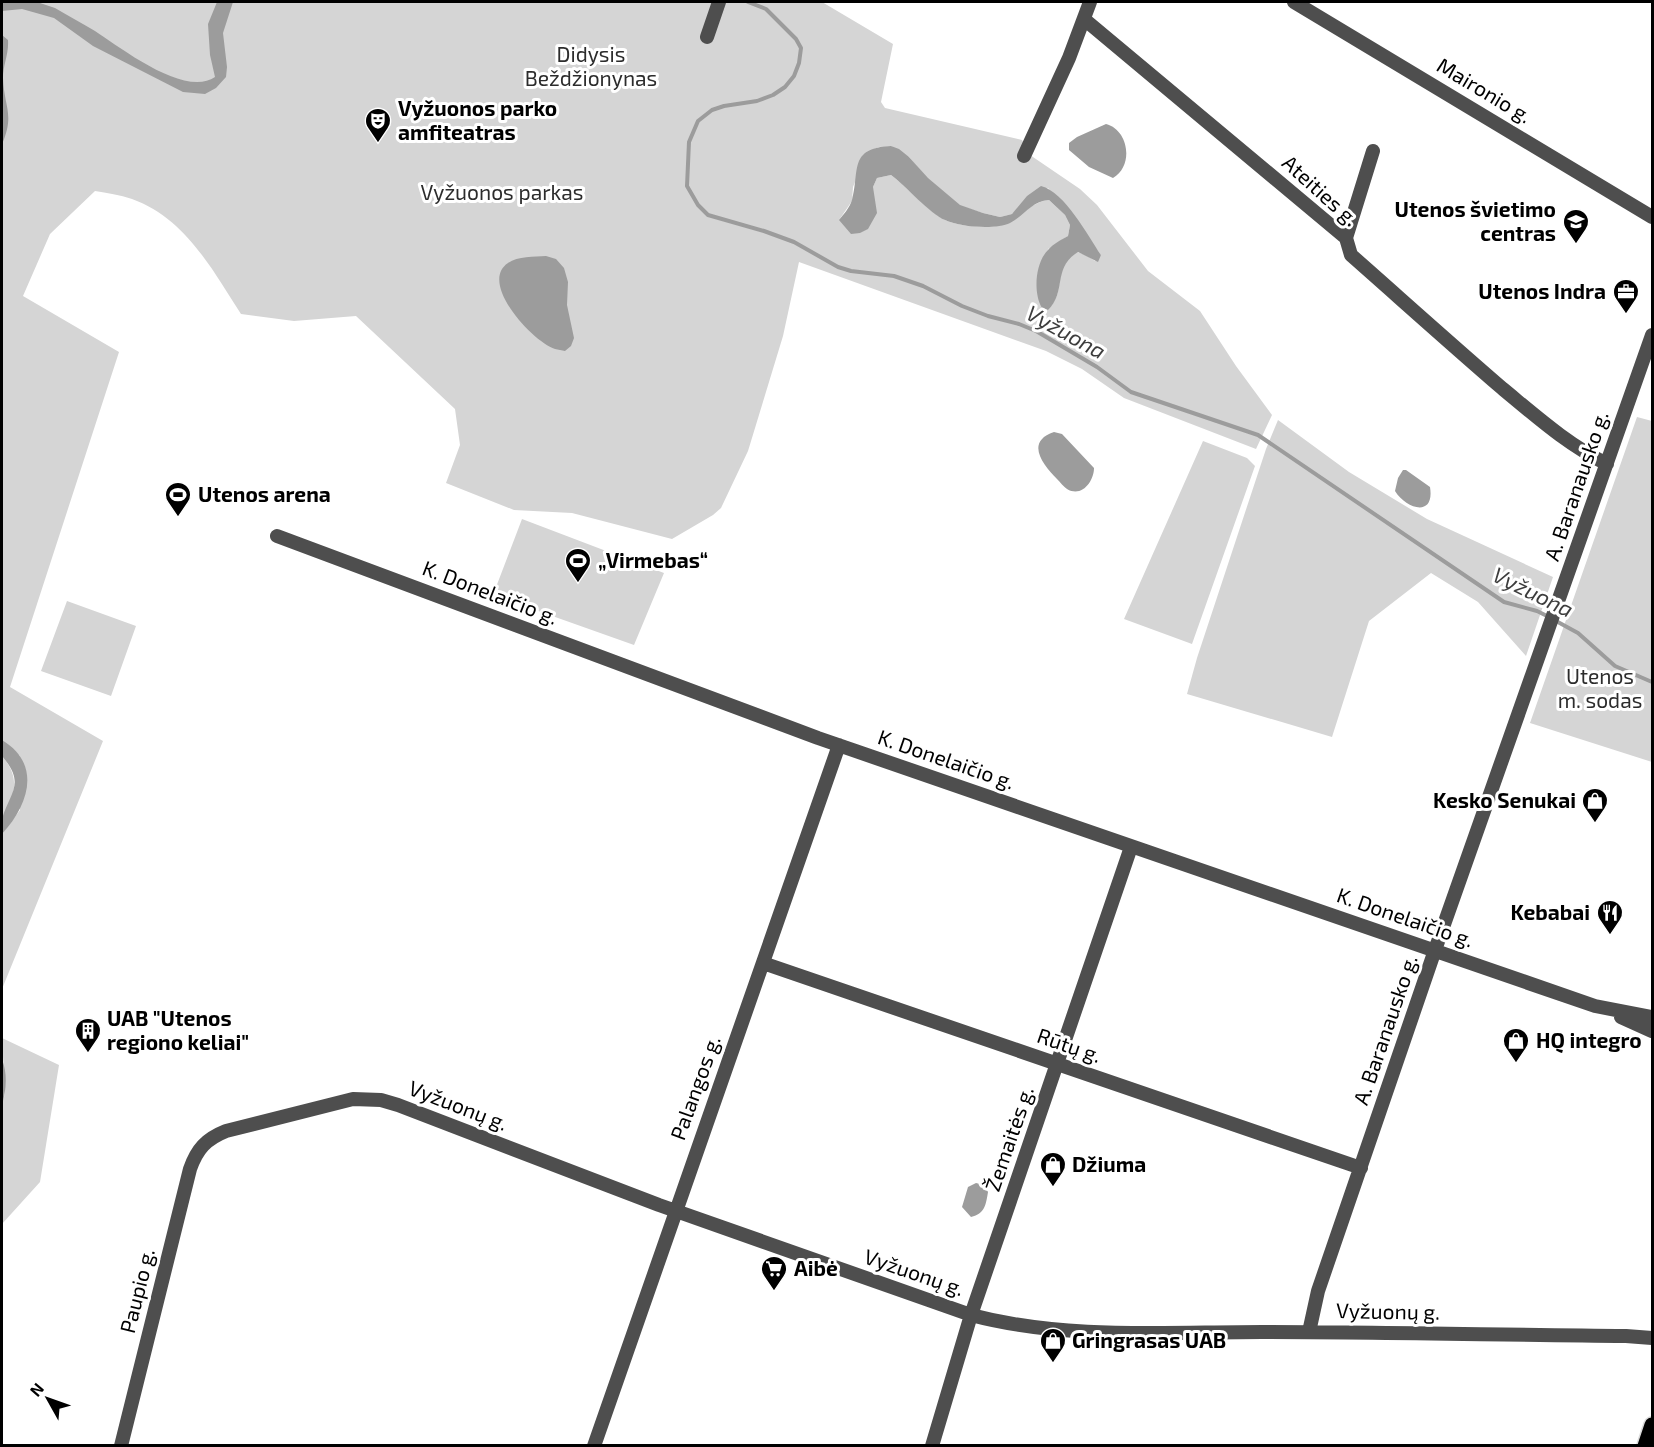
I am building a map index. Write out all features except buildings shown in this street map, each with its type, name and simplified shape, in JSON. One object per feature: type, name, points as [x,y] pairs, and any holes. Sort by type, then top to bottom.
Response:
[{"type":"main road","points":[[1645,1446],[1653,1425]]},
{"type":"street","points":[[1024,156],[1069,58],[1090,2]]},
{"type":"street","name":"Maironio g.","points":[[1294,2],[1653,217]]},
{"type":"street","points":[[707,37],[718,5]]},
{"type":"street","name":"Ateities g.","points":[[1084,19],[1346,238],[1351,255],[1469,360],[1558,434],[1583,452],[1607,464]]},
{"type":"street","points":[[1346,238],[1373,151]]},
{"type":"street","name":"A. Baranausko g.","points":[[1309,1332],[1318,1291],[1435,951],[1653,335]]},
{"type":"street","name":"K. Donelaičio g.","points":[[277,536],[839,745],[1606,1010],[1653,1031]]},
{"type":"street","name":"Palangos g.","points":[[594,1446],[839,745]]},
{"type":"street","name":"Žemaitės g.","points":[[933,1446],[971,1315],[1131,847]]},
{"type":"street","name":"Rūtų g.","points":[[763,963],[1361,1168]]},
{"type":"street","name":"K. Donelaičio g.","points":[[1606,1010],[1653,1017]]},
{"type":"street","name":"Vyžuonų g.","points":[[199,1148],[214,1136],[226,1131],[353,1100],[381,1100],[675,1211],[971,1315],[1002,1323],[1068,1332],[1309,1332],[1653,1338]]},
{"type":"street","name":"Paupio g.","points":[[121,1446],[190,1169],[199,1148]]},
{"type":"green space","name":"Vyžuonos parkas","points":[[2,2],[822,2],[893,44],[881,102],[885,108],[1022,140],[1030,155],[1080,189],[1097,205],[1148,271],[1200,311],[1272,415],[1256,449],[1124,398],[1082,369],[1046,351],[799,262],[783,336],[748,451],[721,508],[713,515],[672,539],[572,513],[514,510],[446,483],[460,445],[455,409],[356,316],[294,321],[241,314],[208,263],[182,232],[167,219],[132,199],[95,191],[50,234],[23,296],[119,352],[10,687],[103,741],[2,989],[2,834],[20,810],[20,756],[2,740]],"holes":[[[891,146],[909,157],[927,178],[960,206],[1000,217],[1012,214],[1048,188],[1101,255],[1095,261],[1077,252],[1069,259],[1061,273],[1057,296],[1047,310],[1042,308],[1048,249],[1068,236],[1070,225],[1065,215],[1049,200],[1036,204],[1001,225],[989,227],[965,225],[939,217],[891,175],[877,178],[873,187],[839,220],[852,201],[853,187],[867,152],[879,147]]]},
{"type":"green space","name":"Utenos m. sodas","points":[[1637,417],[1652,421],[1652,762],[1530,723]]},
{"type":"green space","points":[[1278,420],[1349,472],[1427,519],[1553,577],[1526,656],[1478,602],[1431,573],[1369,621],[1332,737],[1187,694],[1266,449]]},
{"type":"green space","points":[[1203,441],[1247,458],[1255,466],[1192,644],[1124,619]]},
{"type":"green space","name":"„Virmebas“","points":[[522,519],[664,573],[634,645],[493,595]]},
{"type":"green space","points":[[67,601],[136,626],[111,696],[41,671]]},
{"type":"green space","points":[[2,756],[12,772],[14,787],[10,803],[2,819]]},
{"type":"green space","points":[[2,1038],[59,1065],[40,1182],[2,1224],[2,1106],[5,1093]]},
{"type":"shaded area","points":[[2,2],[37,2],[55,8],[95,31],[136,59],[171,76],[187,81],[202,82],[215,77],[210,55],[208,24],[217,2],[233,2],[223,33],[226,77],[216,88],[205,94],[183,92],[93,46],[54,18],[22,9],[2,11]]},
{"type":"shaded area","points":[[2,35],[8,40],[3,78],[8,125],[2,144]]},
{"type":"shaded area","points":[[1106,124],[1120,133],[1126,149],[1124,165],[1113,178],[1089,167],[1069,150],[1069,143],[1077,137]]},
{"type":"shaded area","points":[[891,146],[909,157],[928,178],[960,205],[983,213],[1000,217],[1012,214],[1027,196],[1041,186],[1050,190],[1067,205],[1083,226],[1101,255],[1098,262],[1078,252],[1070,258],[1062,273],[1054,303],[1048,310],[1042,308],[1037,294],[1040,262],[1050,248],[1068,236],[1070,225],[1065,215],[1049,200],[1038,203],[1004,225],[968,226],[939,217],[891,175],[877,178],[873,187],[877,213],[868,229],[851,234],[839,220],[852,200],[858,163],[868,151]]},
{"type":"shaded area","points":[[546,256],[556,259],[564,268],[568,282],[567,305],[574,338],[571,346],[565,351],[545,344],[523,324],[512,311],[500,284],[501,272],[508,263],[521,258]]},
{"type":"shaded area","points":[[1054,432],[1062,434],[1094,468],[1092,478],[1082,490],[1067,489],[1042,461],[1038,448],[1040,442],[1045,436]]},
{"type":"shaded area","points":[[1403,470],[1430,487],[1430,497],[1424,507],[1412,506],[1395,491],[1398,478]]},
{"type":"shaded area","points":[[2,740],[15,750],[23,761],[27,773],[27,785],[19,810],[2,834],[2,819],[15,781],[2,756]]},
{"type":"shaded area","points":[[2,1059],[6,1082],[2,1106]]},
{"type":"shaded area","points":[[976,1183],[984,1185],[988,1192],[982,1211],[971,1217],[962,1207],[968,1187]]},
{"type":"waterway","name":"Vyžuona","points":[[748,2],[766,9],[796,39],[801,48],[799,63],[794,76],[785,87],[773,95],[757,101],[712,110],[698,121],[689,142],[687,186],[698,205],[708,215],[794,242],[838,267],[851,271],[894,276],[923,286],[962,306],[988,316],[1019,324],[1036,331],[1097,367],[1131,392],[1258,435],[1504,602],[1537,611],[1549,617]]},
{"type":"waterway","name":"Vyžuona","points":[[1556,621],[1578,633],[1615,666],[1652,682]]},
{"type":"place","name":"Vyžuonos parko amfiteatras","points":[[378,144]]},
{"type":"place","name":"Utenos švietimo centras","points":[[1576,245]]},
{"type":"place","name":"Utenos Indra","points":[[1626,315]]},
{"type":"place","name":"Utenos arena","points":[[178,518]]},
{"type":"place","name":"„Virmebas“","points":[[578,584]]},
{"type":"place","name":"Kesko Senukai","points":[[1595,824]]},
{"type":"place","name":"Kebabai","points":[[1610,936]]},
{"type":"place","name":"UAB \"Utenos regiono keliai\"","points":[[88,1054]]},
{"type":"place","name":"HQ integro","points":[[1516,1064]]},
{"type":"place","name":"Džiuma","points":[[1053,1188]]},
{"type":"place","name":"Aibė","points":[[774,1292]]},
{"type":"place","name":"Gringrasas UAB","points":[[1053,1364]]},
{"type":"park label","name":"Didysis Beždžionynas","points":[[591,67]]}]
